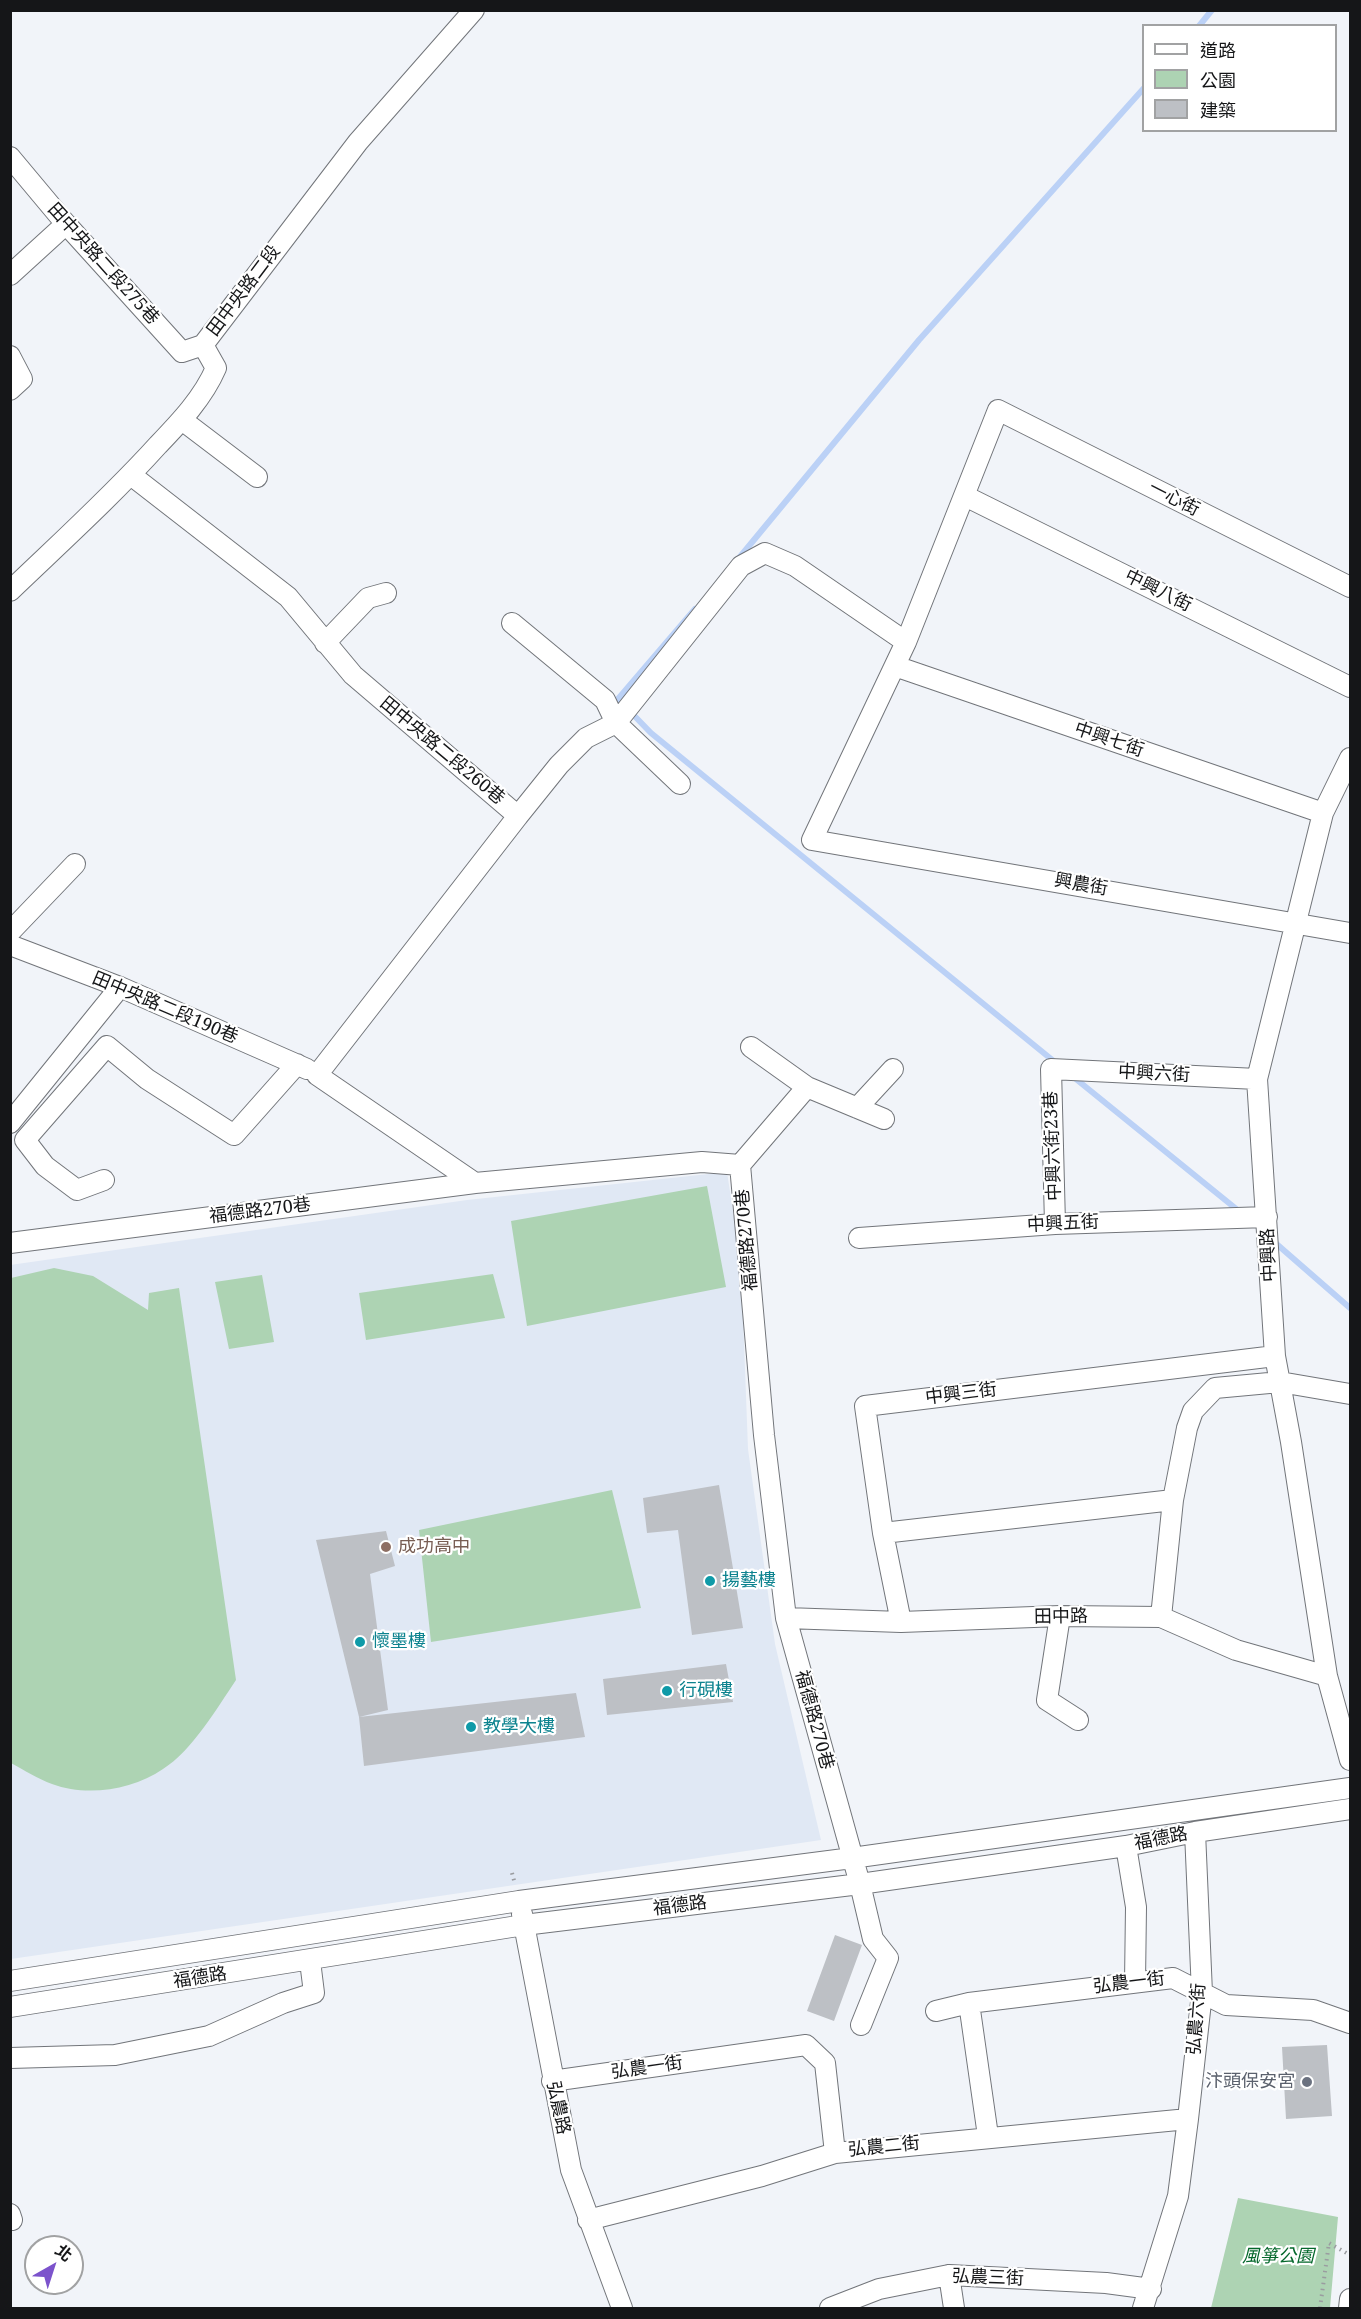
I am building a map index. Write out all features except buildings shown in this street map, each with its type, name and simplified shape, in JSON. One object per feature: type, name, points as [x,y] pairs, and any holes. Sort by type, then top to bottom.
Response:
[{"type":"street","name":"田中央路二段","points":[[10,591],[131,475],[182,420],[209,386],[216,369],[203,345],[358,142],[474,10]]},
{"type":"street","name":"田中央路二段275巷","points":[[10,157],[66,224],[182,352],[203,345]]},
{"type":"street","points":[[10,275],[66,224]]},
{"type":"street","points":[[10,356],[22,379],[10,390]]},
{"type":"street","name":"一心街","points":[[965,496],[998,410],[1350,587]]},
{"type":"street","points":[[182,420],[256,477]]},
{"type":"street","name":"田中央路二段260巷","points":[[131,475],[288,597],[353,675],[518,816],[559,765],[586,738],[616,723],[741,566],[765,553],[795,566],[906,642]]},
{"type":"street","points":[[895,666],[965,496]]},
{"type":"street","name":"中興八街","points":[[965,496],[1350,687]]},
{"type":"street","points":[[325,643],[368,598],[386,593]]},
{"type":"street","points":[[512,622],[605,700],[616,723],[680,784]]},
{"type":"street","name":"中興七街","points":[[895,666],[1323,813]]},
{"type":"street","name":"興農街","points":[[895,666],[812,840],[1295,921],[1350,933]]},
{"type":"street","name":"中興路","points":[[1350,758],[1323,813],[1257,1079],[1275,1356],[1292,1442],[1326,1676],[1350,1760]]},
{"type":"street","points":[[317,1075],[518,816]]},
{"type":"street","points":[[10,932],[75,864]]},
{"type":"street","name":"田中央路二段190巷","points":[[10,945],[120,987],[297,1064],[317,1075],[475,1183]]},
{"type":"street","points":[[10,1123],[120,987]]},
{"type":"street","points":[[104,1180],[77,1190],[45,1166],[25,1140],[107,1046],[147,1079],[234,1135],[297,1064]]},
{"type":"street","points":[[752,1047],[807,1087],[885,1119]]},
{"type":"street","points":[[857,1108],[893,1069]]},
{"type":"street","name":"中興六街","points":[[1051,1069],[1257,1079]]},
{"type":"street","name":"中興六街23巷","points":[[1051,1069],[1055,1224]]},
{"type":"street","points":[[740,1165],[807,1087]]},
{"type":"street","name":"福德路270巷","points":[[10,1243],[475,1183],[702,1162],[740,1165],[764,1436],[786,1618],[860,1884],[873,1939],[888,1958],[861,2025]]},
{"type":"street","name":"中興五街","points":[[859,1238],[1055,1224],[1267,1217]]},
{"type":"street","name":"中興三街","points":[[901,1622],[883,1533],[865,1406],[1275,1356]]},
{"type":"street","points":[[1161,1617],[1173,1500],[1187,1428],[1193,1411],[1215,1389],[1280,1382],[1350,1394]]},
{"type":"street","points":[[883,1533],[1173,1500]]},
{"type":"street","points":[[1060,1616],[1047,1700],[1078,1720]]},
{"type":"street","name":"田中路","points":[[786,1618],[901,1622],[1060,1616],[1161,1617],[1236,1650],[1326,1676]]},
{"type":"street","name":"福德路","points":[[10,1981],[519,1901],[852,1858],[1350,1788]]},
{"type":"street","name":"福德路","points":[[10,2007],[310,1961],[524,1925],[860,1884],[1126,1846],[1195,1832],[1350,1809]]},
{"type":"street","name":"弘農六街","points":[[1143,2308],[1151,2289],[1178,2196],[1202,1992],[1195,1832]]},
{"type":"street","points":[[1126,1846],[1136,1907],[1135,1982]]},
{"type":"street","name":"弘農路","points":[[519,1901],[571,2170],[622,2308]]},
{"type":"street","points":[[10,2058],[115,2055],[209,2036],[283,2003],[314,1993],[310,1961]]},
{"type":"street","name":"弘農一街","points":[[936,2011],[969,2003],[1173,1978],[1226,2005],[1313,2010],[1350,2023]]},
{"type":"street","points":[[969,2003],[988,2136]]},
{"type":"street","name":"弘農一街","points":[[552,2081],[806,2045],[825,2063],[835,2152]]},
{"type":"street","name":"弘農二街","points":[[588,2220],[762,2176],[835,2152],[1188,2119]]},
{"type":"street","points":[[949,2275],[954,2308]]},
{"type":"street","name":"弘農三街","points":[[830,2308],[879,2289],[949,2275],[1106,2283],[1151,2289]]},
{"type":"street","points":[[1349,2308],[1350,2299]]},
{"type":"path","points":[[1320,2308],[1329,2243],[1350,2255]]},
{"type":"shaded area","name":"成功高中","points":[[727,1172],[741,1263],[748,1449],[775,1644],[821,1840],[11,1959],[10,1265],[467,1200]]},
{"type":"green space","points":[[707,1186],[726,1287],[527,1326],[511,1221]]},
{"type":"green space","points":[[54,1268],[93,1276],[148,1310],[149,1293],[179,1288],[236,1680],[194,1740],[174,1761],[138,1782],[94,1791],[52,1784],[11,1763],[11,1278]]},
{"type":"green space","points":[[493,1274],[505,1318],[366,1340],[359,1293]]},
{"type":"green space","points":[[262,1275],[274,1342],[229,1349],[215,1282]]},
{"type":"green space","points":[[612,1490],[641,1608],[431,1642],[419,1530]]},
{"type":"green space","name":"風箏公園","points":[[1238,2198],[1338,2217],[1330,2308],[1211,2308]]},
{"type":"waterway","points":[[1201,24],[1212,10]]},
{"type":"waterway","points":[[739,558],[919,340],[1142,90]]},
{"type":"waterway","points":[[695,609],[618,699],[651,733],[1056,1063]]},
{"type":"waterway","points":[[1071,1075],[1240,1212]]},
{"type":"waterway","points":[[1272,1240],[1350,1308]]},
{"type":"place","name":"成功高中","points":[[386,1547]]},
{"type":"place","name":"揚藝樓","points":[[710,1581]]},
{"type":"place","name":"懷墨樓","points":[[360,1642]]},
{"type":"place","name":"行硯樓","points":[[667,1691]]},
{"type":"place","name":"教學大樓","points":[[471,1727]]},
{"type":"place","name":"汴頭保安宮","points":[[1307,2082]]}]
